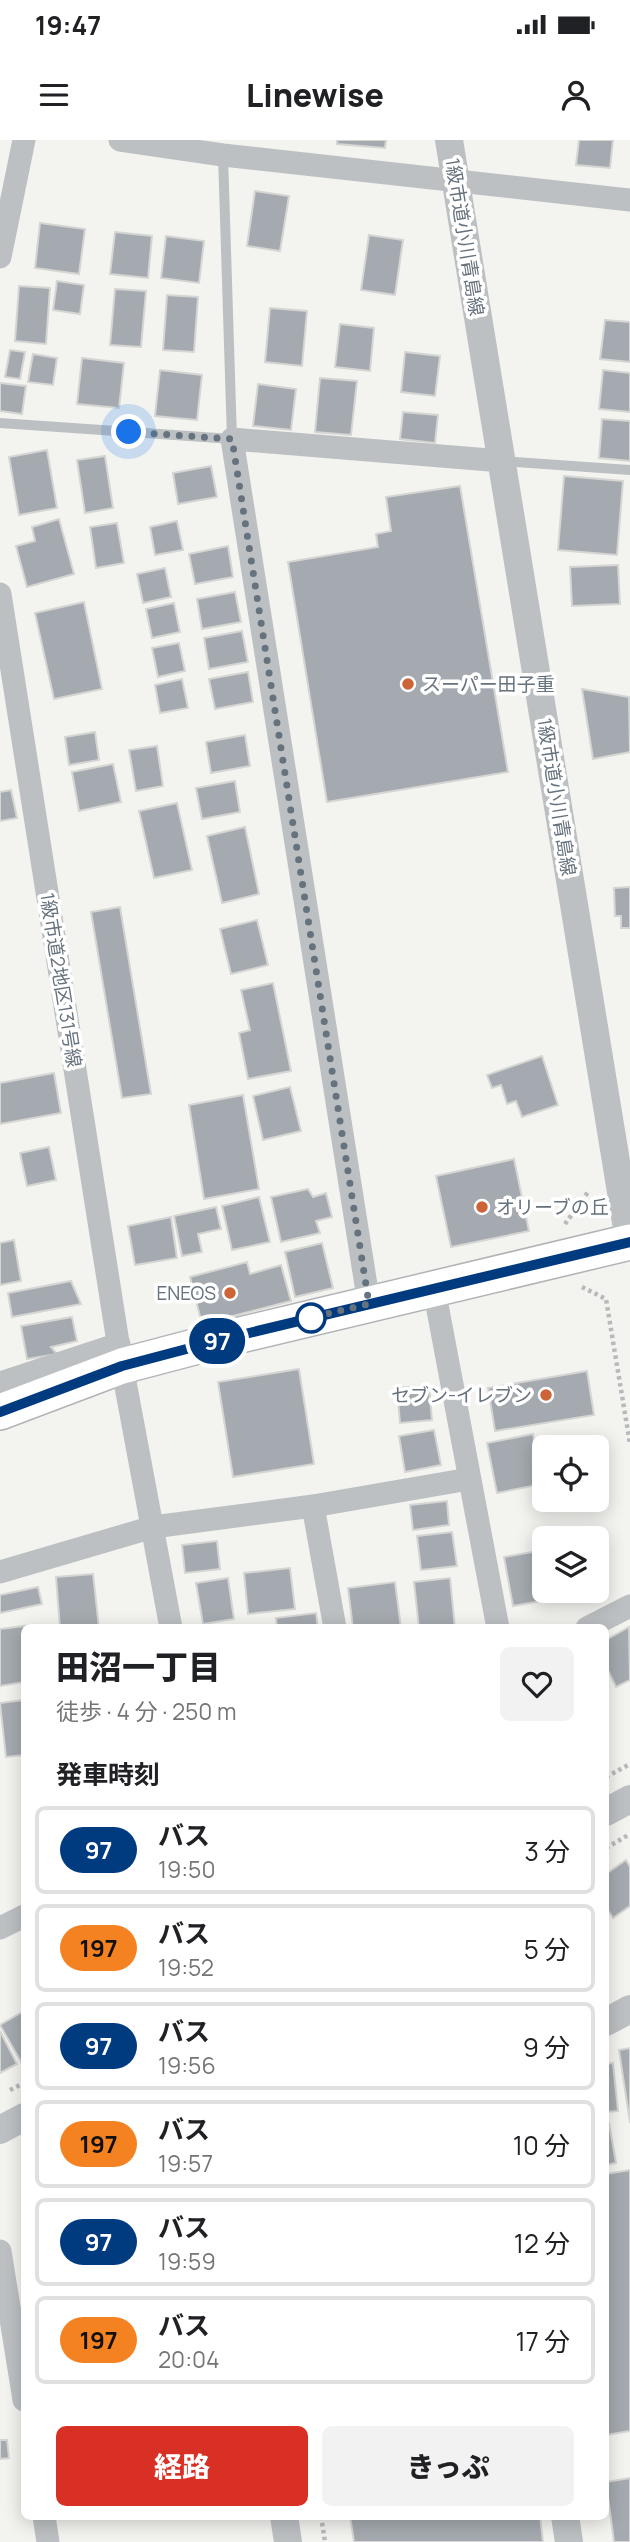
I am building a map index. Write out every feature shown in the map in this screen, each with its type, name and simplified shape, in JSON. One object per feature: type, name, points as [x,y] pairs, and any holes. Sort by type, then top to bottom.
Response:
[{"type":"main road","points":[[0,1412],[121,1355],[369,1304],[630,1244]]},
{"type":"street","points":[[0,257],[24,140]]},
{"type":"street","points":[[120,140],[223,155],[630,200]]},
{"type":"street","name":"1級市道小川青島線","points":[[449,140],[630,1244]]},
{"type":"street","points":[[369,1304],[232,439],[502,461]]},
{"type":"street","name":"1級市道2地区131号線","points":[[0,594],[121,1355],[170,1624]]},
{"type":"street","points":[[434,1289],[497,1624]]},
{"type":"street","points":[[0,1383],[121,1355]]},
{"type":"street","points":[[0,1572],[153,1527],[313,1506],[469,1479]]},
{"type":"street","points":[[313,1506],[334,1624]]},
{"type":"street","points":[[595,1624],[630,1606]]},
{"type":"street","points":[[609,1810],[630,1798]]},
{"type":"street","points":[[0,1922],[0,1927],[21,1917]]},
{"type":"street","points":[[609,2020],[630,2009]]},
{"type":"street","points":[[0,2130],[21,2119]]},
{"type":"street","points":[[0,2251],[21,2381]]},
{"type":"street","points":[[45,2520],[48,2542]]},
{"type":"street","points":[[285,2520],[288,2542]]},
{"type":"street","points":[[566,2520],[569,2542]]},
{"type":"lane","points":[[0,423],[232,439],[223,155]]},
{"type":"lane","points":[[502,461],[630,470]]},
{"type":"path","points":[[573,1282],[606,1299],[630,1444]]},
{"type":"path","points":[[609,1775],[630,1764]]},
{"type":"path","points":[[609,1846],[630,1834]]},
{"type":"path","points":[[322,2520],[325,2542]]},
{"type":"building","points":[[337,140],[386,140],[385,148],[337,144]]},
{"type":"building","points":[[579,140],[613,140],[610,168],[576,165]]},
{"type":"building","points":[[255,191],[289,196],[280,251],[247,246]]},
{"type":"building","points":[[40,223],[85,229],[79,274],[35,268]]},
{"type":"building","points":[[115,232],[152,236],[148,278],[110,274]]},
{"type":"building","points":[[369,235],[403,240],[395,295],[361,290]]},
{"type":"building","points":[[166,236],[204,241],[199,283],[161,278]]},
{"type":"building","points":[[57,281],[84,285],[80,314],[53,310]]},
{"type":"building","points":[[19,286],[50,288],[46,344],[15,341]]},
{"type":"building","points":[[115,289],[146,291],[141,347],[110,345]]},
{"type":"building","points":[[167,295],[198,297],[194,352],[163,350]]},
{"type":"building","points":[[270,308],[307,311],[302,366],[265,362]]},
{"type":"building","points":[[605,320],[630,322],[630,362],[600,359]]},
{"type":"building","points":[[340,324],[374,328],[370,371],[335,367]]},
{"type":"building","points":[[10,350],[25,352],[20,379],[5,377]]},
{"type":"building","points":[[405,352],[440,356],[435,396],[401,392]]},
{"type":"building","points":[[33,354],[57,358],[53,385],[28,382]]},
{"type":"building","points":[[82,358],[124,363],[119,408],[77,404]]},
{"type":"building","points":[[160,370],[202,375],[197,420],[155,416]]},
{"type":"building","points":[[603,370],[630,373],[630,412],[599,409]]},
{"type":"building","points":[[320,378],[357,381],[351,435],[315,432]]},
{"type":"building","points":[[0,383],[26,386],[22,414],[0,411]]},
{"type":"building","points":[[258,384],[296,389],[291,430],[253,426]]},
{"type":"building","points":[[403,412],[438,415],[435,443],[400,439]]},
{"type":"building","points":[[602,419],[630,421],[630,461],[599,458]]},
{"type":"building","points":[[47,450],[57,508],[19,515],[9,457]]},
{"type":"building","points":[[105,456],[113,508],[85,513],[77,460]]},
{"type":"building","points":[[211,466],[217,497],[178,504],[173,473]]},
{"type":"building","points":[[564,476],[623,481],[617,555],[558,550]]},
{"type":"building","points":[[460,486],[508,772],[327,802],[288,562],[378,547],[376,534],[391,531],[386,497]]},
{"type":"building","points":[[59,519],[74,574],[27,587],[16,546],[35,541],[32,527]]},
{"type":"building","points":[[177,521],[183,550],[155,555],[150,527]]},
{"type":"building","points":[[117,523],[124,563],[96,568],[90,527]]},
{"type":"building","points":[[228,546],[233,577],[195,584],[189,554]]},
{"type":"building","points":[[618,565],[620,604],[572,606],[570,567]]},
{"type":"building","points":[[165,568],[171,597],[143,603],[137,574]]},
{"type":"building","points":[[235,592],[241,622],[202,629],[197,599]]},
{"type":"building","points":[[84,602],[102,689],[54,699],[35,613]]},
{"type":"building","points":[[174,603],[180,632],[152,638],[146,609]]},
{"type":"building","points":[[242,631],[248,662],[209,669],[204,638]]},
{"type":"building","points":[[179,643],[185,671],[158,677],[152,648]]},
{"type":"building","points":[[248,672],[253,702],[215,709],[209,679]]},
{"type":"building","points":[[182,679],[188,708],[160,713],[155,685]]},
{"type":"building","points":[[582,689],[629,697],[630,752],[593,759]]},
{"type":"building","points":[[95,732],[99,760],[69,765],[65,737]]},
{"type":"building","points":[[245,735],[250,766],[211,773],[206,742]]},
{"type":"building","points":[[157,746],[163,786],[136,791],[129,750]]},
{"type":"building","points":[[113,764],[121,802],[79,811],[72,772]]},
{"type":"building","points":[[235,781],[240,812],[202,819],[196,788]]},
{"type":"building","points":[[11,790],[17,818],[0,821],[0,792]]},
{"type":"building","points":[[177,803],[192,870],[154,878],[139,811]]},
{"type":"building","points":[[245,827],[259,894],[222,903],[207,836]]},
{"type":"building","points":[[630,887],[630,928],[621,928],[621,916],[615,916],[614,888]]},
{"type":"building","points":[[120,907],[151,1094],[122,1098],[91,912]]},
{"type":"building","points":[[257,920],[268,965],[231,974],[220,929]]},
{"type":"building","points":[[273,983],[291,1071],[248,1079],[239,1033],[250,1030],[241,990]]},
{"type":"building","points":[[542,1056],[558,1105],[522,1117],[516,1101],[507,1104],[501,1085],[492,1088],[487,1075]]},
{"type":"building","points":[[54,1073],[61,1113],[0,1124],[0,1083]]},
{"type":"building","points":[[290,1087],[301,1131],[263,1140],[253,1096]]},
{"type":"building","points":[[243,1095],[259,1189],[204,1199],[189,1105]]},
{"type":"building","points":[[49,1147],[56,1180],[27,1186],[20,1153]]},
{"type":"building","points":[[514,1159],[529,1231],[451,1247],[436,1176]]},
{"type":"building","points":[[308,1189],[313,1197],[326,1193],[332,1217],[316,1221],[320,1233],[281,1242],[271,1197]]},
{"type":"building","points":[[259,1197],[270,1242],[232,1250],[222,1206]]},
{"type":"building","points":[[216,1207],[221,1229],[198,1234],[202,1252],[182,1256],[174,1216]]},
{"type":"building","points":[[171,1217],[177,1258],[135,1265],[128,1226]]},
{"type":"building","points":[[14,1240],[21,1281],[0,1285],[0,1243]]},
{"type":"building","points":[[322,1243],[333,1288],[295,1297],[285,1252]]},
{"type":"building","points":[[247,1262],[250,1274],[281,1265],[291,1301],[202,1324],[190,1277]]},
{"type":"building","points":[[71,1281],[81,1304],[12,1317],[8,1293]]},
{"type":"building","points":[[72,1317],[77,1341],[51,1347],[57,1354],[27,1359],[21,1326]]},
{"type":"building","points":[[299,1369],[314,1464],[233,1477],[218,1382]]},
{"type":"building","points":[[587,1371],[594,1415],[495,1431],[488,1388]]},
{"type":"building","points":[[429,1385],[432,1420],[400,1423],[397,1388]]},
{"type":"building","points":[[434,1430],[441,1465],[405,1472],[399,1436]]},
{"type":"building","points":[[533,1434],[532,1486],[497,1493],[487,1443]]},
{"type":"building","points":[[447,1501],[449,1525],[413,1530],[410,1505]]},
{"type":"building","points":[[452,1532],[457,1566],[421,1570],[417,1536]]},
{"type":"building","points":[[217,1541],[220,1569],[185,1573],[182,1545]]},
{"type":"building","points":[[532,1552],[532,1603],[513,1606],[504,1557]]},
{"type":"building","points":[[290,1568],[295,1609],[248,1614],[244,1573]]},
{"type":"building","points":[[93,1574],[99,1624],[60,1624],[56,1577]]},
{"type":"building","points":[[228,1578],[234,1619],[203,1624],[196,1583]]},
{"type":"building","points":[[450,1578],[455,1624],[419,1624],[414,1582]]},
{"type":"building","points":[[395,1582],[400,1624],[352,1624],[348,1588]]},
{"type":"building","points":[[38,1587],[42,1604],[0,1613],[0,1595]]},
{"type":"building","points":[[316,1613],[317,1624],[277,1624],[276,1618]]},
{"type":"building","points":[[21,1626],[21,1682],[0,1686],[0,1629]]},
{"type":"building","points":[[629,1627],[630,1680],[616,1687],[609,1672],[609,1638]]},
{"type":"building","points":[[21,1700],[21,1755],[6,1757],[0,1703]]},
{"type":"building","points":[[626,1860],[630,1867],[630,1906],[613,1918],[609,1912],[609,1872]]},
{"type":"building","points":[[21,2013],[21,2062],[0,2025]]},
{"type":"building","points":[[0,2031],[17,2064],[0,2073]]},
{"type":"building","points":[[630,2048],[630,2123],[619,2050]]},
{"type":"building","points":[[613,2063],[618,2111],[609,2112],[609,2064]]},
{"type":"building","points":[[609,2123],[616,2163],[609,2164]]},
{"type":"building","points":[[630,2170],[630,2431],[609,2434],[609,2174]]},
{"type":"building","points":[[0,2440],[7,2440],[9,2458],[0,2459]]},
{"type":"building","points":[[630,2478],[630,2542],[614,2542],[609,2482]]},
{"type":"building","points":[[351,2520],[540,2520],[543,2542],[354,2542]]},
{"type":"bus line","name":"97","points":[[0,1412],[122,1366],[630,1242]]},
{"type":"place","name":"スーパー田子重","points":[[408,684]]},
{"type":"place","name":"オリーブの丘","points":[[482,1207]]},
{"type":"place","name":"ENEOS","points":[[230,1293]]},
{"type":"place","name":"セブン-イレブン","points":[[546,1395]]},
{"type":"route","points":[[129,432],[232,439],[232,454],[369,1304],[300,1320],[311,1318]]}]
